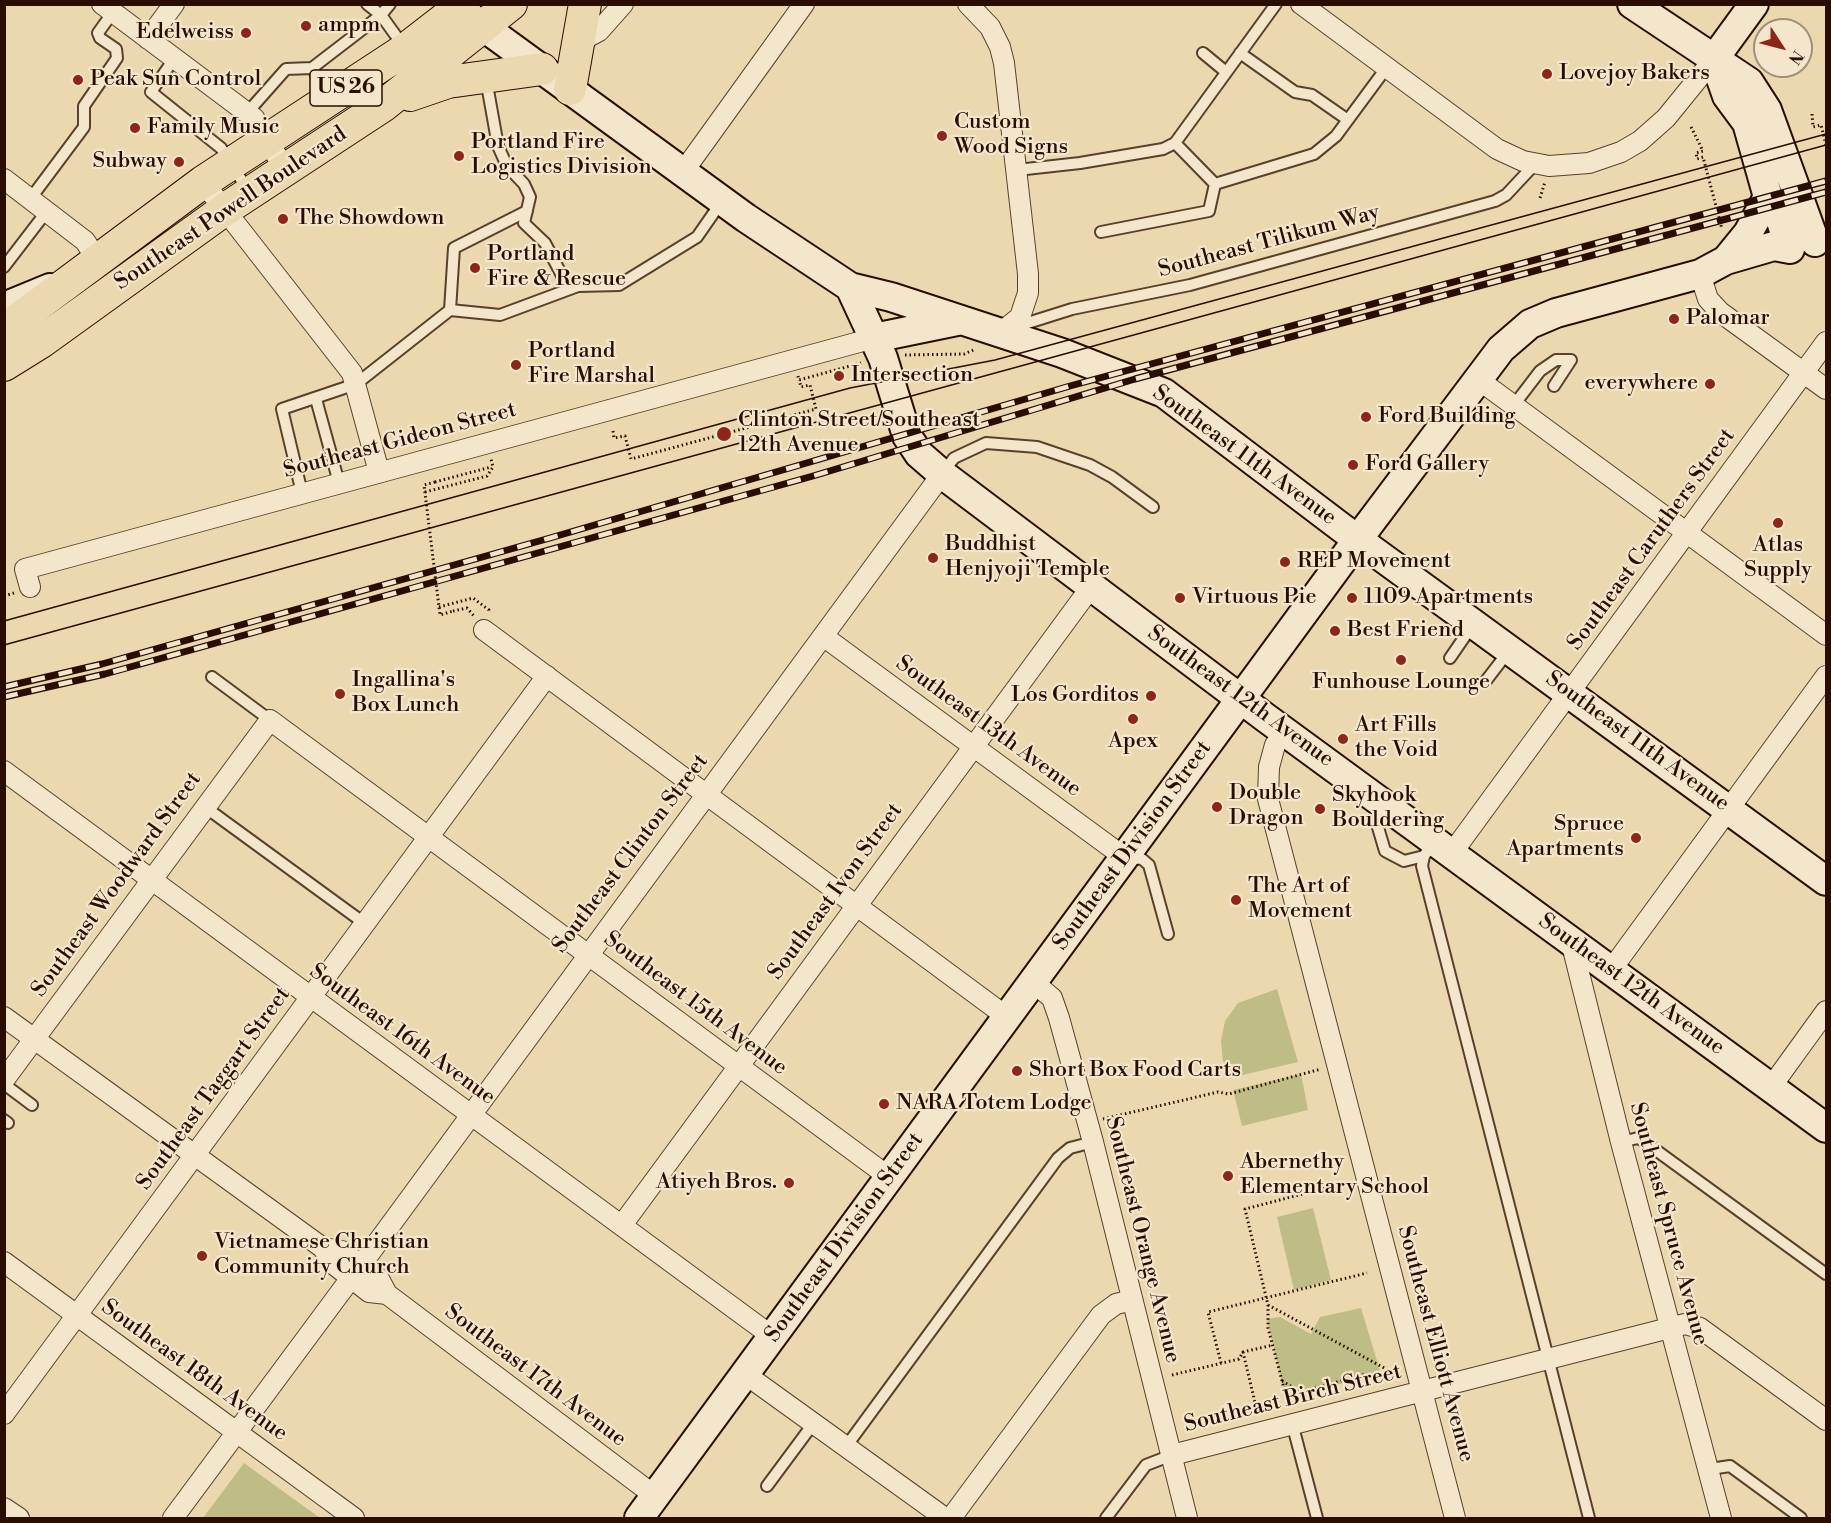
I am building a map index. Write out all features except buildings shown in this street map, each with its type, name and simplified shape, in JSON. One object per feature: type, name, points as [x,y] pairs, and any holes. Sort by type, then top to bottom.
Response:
[{"type":"main road","name":"Southeast Powell Boulevard","points":[[4,330],[203,182],[267,138],[465,11],[511,4]]},
{"type":"main road","points":[[570,89],[585,4]]},
{"type":"main road","points":[[1632,4],[1749,82],[1767,110],[1810,243]]},
{"type":"main road","points":[[1714,58],[1754,4]]},
{"type":"main road","name":"Southeast Powell Boulevard","points":[[4,364],[41,342],[284,168],[384,105],[465,11]]},
{"type":"main road","points":[[465,11],[722,201],[850,287]]},
{"type":"main road","points":[[1714,58],[1727,96],[1747,123],[1768,197],[1810,243]]},
{"type":"main road","points":[[384,105],[448,82],[542,69]]},
{"type":"main road","points":[[1726,260],[1748,232],[1768,197]]},
{"type":"main road","name":"Southeast Division Street","points":[[639,1518],[1358,539],[1501,349],[1530,324],[1556,313],[1700,274],[1726,260],[1774,246],[1810,243]]},
{"type":"main road","name":"Southeast Division Street","points":[[1700,274],[1729,273],[1777,260],[1810,243]]},
{"type":"main road","points":[[4,307],[89,268]]},
{"type":"main road","name":"Southeast 11th Avenue","points":[[850,287],[961,320],[1120,373],[1164,393],[1358,539],[1827,882]]},
{"type":"main road","name":"Southeast 12th Avenue","points":[[850,287],[883,358],[907,436],[919,454],[942,474],[1241,699],[1391,808],[1437,850],[1571,941],[1827,1128]]},
{"type":"main road","points":[[874,338],[961,320]]},
{"type":"main road","points":[[4,374],[41,342]]},
{"type":"street","points":[[148,39],[174,4]]},
{"type":"street","points":[[577,43],[599,31],[623,4]]},
{"type":"street","points":[[683,172],[804,4]]},
{"type":"street","points":[[968,4],[990,27],[1000,47],[1017,170],[1028,293],[1020,317],[999,333]]},
{"type":"street","points":[[1301,4],[1497,149],[1535,164],[1577,165],[1628,148],[1666,118],[1714,58]]},
{"type":"street","points":[[107,8],[254,118],[284,168]]},
{"type":"street","points":[[4,178],[85,240],[89,268]]},
{"type":"street","points":[[203,182],[346,366],[356,384],[379,471]]},
{"type":"street","points":[[1700,274],[1708,299],[1720,312],[1827,389]]},
{"type":"street","name":"Southeast Gideon Street","points":[[23,590],[25,569],[874,338]]},
{"type":"street","name":"Southeast Caruthers Street","points":[[1437,850],[1570,693],[1827,342]]},
{"type":"street","points":[[1479,380],[1827,635]]},
{"type":"street","name":"Southeast Clinton Street","points":[[173,1518],[942,474]]},
{"type":"street","name":"Southeast Ivon Street","points":[[621,1225],[1091,587]]},
{"type":"street","points":[[484,630],[1007,1017]]},
{"type":"street","name":"Southeast 13th Avenue","points":[[823,636],[1124,857]]},
{"type":"street","name":"Southeast Taggart Street","points":[[4,1414],[547,676]]},
{"type":"street","points":[[1611,970],[1827,676]]},
{"type":"street","name":"Southeast 15th Avenue","points":[[270,720],[890,1177]]},
{"type":"street","name":"Southeast Woodward Street","points":[[4,1080],[270,720]]},
{"type":"street","name":"Southeast Elliott Avenue","points":[[1285,731],[1275,745],[1269,767],[1268,799],[1455,1518]]},
{"type":"street","name":"Southeast 16th Avenue","points":[[4,771],[772,1337]]},
{"type":"street","name":"Southeast Spruce Avenue","points":[[1571,941],[1621,1142],[1710,1469],[1721,1518]]},
{"type":"street","name":"Southeast Orange Avenue","points":[[1033,982],[1048,994],[1055,1006],[1093,1142],[1187,1518]]},
{"type":"street","points":[[1771,1087],[1827,1011]]},
{"type":"street","name":"Southeast 17th Avenue","points":[[4,1017],[323,1248],[342,1251],[356,1272],[379,1279],[387,1294],[656,1496]]},
{"type":"street","name":"Southeast 18th Avenue","points":[[4,1262],[354,1518]]},
{"type":"street","points":[[951,1518],[1101,1315],[1116,1304],[1131,1300]]},
{"type":"street","name":"Southeast Birch Street","points":[[1172,1455],[1291,1416],[1422,1391],[1685,1324],[1700,1328],[1827,1420]]},
{"type":"street","points":[[745,1374],[945,1518]]},
{"type":"street","points":[[4,1508],[19,1518]]},
{"type":"lane","points":[[367,4],[381,15],[406,49]]},
{"type":"lane","points":[[248,113],[286,69],[312,69],[381,15],[390,4]]},
{"type":"lane","points":[[1017,170],[1080,163],[1163,149],[1175,143],[1276,4]]},
{"type":"lane","points":[[31,198],[84,127],[84,106],[117,58],[116,50],[100,38],[98,33],[107,8]]},
{"type":"lane","points":[[1203,53],[1226,72]]},
{"type":"lane","points":[[1240,53],[1294,92],[1312,95],[1348,120]]},
{"type":"lane","points":[[174,58],[151,92],[221,148],[249,192]]},
{"type":"lane","points":[[1215,184],[1314,154],[1336,136],[1387,67]]},
{"type":"lane","points":[[312,69],[331,97]]},
{"type":"lane","points":[[485,76],[498,146],[507,166],[524,184],[530,197],[524,223],[545,243],[569,290]]},
{"type":"lane","points":[[1175,143],[1215,184]]},
{"type":"lane","name":"Southeast Tilikum Way","points":[[999,333],[1072,309],[1190,285],[1496,201],[1506,195],[1535,164]]},
{"type":"lane","points":[[1101,232],[1209,211],[1215,184]]},
{"type":"lane","points":[[302,493],[282,409],[356,384],[450,310],[500,315],[578,286],[619,285],[696,237],[722,201]]},
{"type":"lane","points":[[4,267],[47,211]]},
{"type":"lane","points":[[450,310],[454,248],[527,211]]},
{"type":"lane","points":[[1514,405],[1540,371],[1556,360],[1571,360],[1554,386]]},
{"type":"lane","points":[[316,399],[339,483]]},
{"type":"lane","points":[[942,474],[954,458],[986,443],[1036,447],[1090,465],[1112,477],[1153,507]]},
{"type":"lane","points":[[1450,658],[1474,623]]},
{"type":"lane","points":[[1485,682],[1510,649]]},
{"type":"lane","points":[[212,677],[270,720]]},
{"type":"lane","points":[[205,807],[364,923]]},
{"type":"lane","points":[[1391,808],[1377,824],[1385,851],[1404,861],[1437,850]]},
{"type":"lane","points":[[1437,850],[1422,866],[1589,1518]]},
{"type":"lane","points":[[1124,857],[1142,859],[1149,865],[1168,934]]},
{"type":"lane","points":[[4,1084],[32,1105]]},
{"type":"lane","points":[[1621,1142],[1638,1138],[1642,1140],[1827,1275]]},
{"type":"lane","points":[[845,1448],[1058,1158],[1070,1148],[1093,1142]]},
{"type":"lane","points":[[1291,1416],[1317,1518]]},
{"type":"lane","points":[[767,1486],[813,1424]]},
{"type":"lane","points":[[1106,1518],[1146,1465],[1172,1455]]},
{"type":"lane","points":[[1710,1469],[1730,1466],[1801,1518]]},
{"type":"path","points":[[1812,114],[1814,128],[1821,125],[1827,145]]},
{"type":"path","points":[[1691,127],[1703,151],[1696,153],[1697,159],[1702,157],[1722,230]]},
{"type":"path","points":[[902,354],[964,354]]},
{"type":"path","points":[[613,431],[614,438],[625,436],[631,459],[816,409],[810,385],[801,387],[799,380]]},
{"type":"path","points":[[484,630],[467,608],[440,615],[424,485],[493,467]]},
{"type":"path","points":[[425,492],[478,478]]},
{"type":"path","points":[[4,596],[23,590]]},
{"type":"path","points":[[439,607],[473,598],[486,608]]},
{"type":"path","points":[[1103,1119],[1218,1092],[1229,1094],[1338,1065]]},
{"type":"path","points":[[1291,1416],[1268,1328],[1268,1305],[1245,1209],[1345,1183]]},
{"type":"path","points":[[1221,1363],[1208,1312],[1367,1273]]},
{"type":"path","points":[[1268,1305],[1404,1378]]},
{"type":"path","points":[[1172,1375],[1239,1359],[1244,1352],[1273,1345]]},
{"type":"path","points":[[1244,1352],[1258,1419]]},
{"type":"path","points":[[1282,1381],[1301,1392],[1366,1374]]},
{"type":"shaded area","points":[[1277,989],[1298,1062],[1230,1078],[1223,1061],[1221,1041],[1225,1021],[1238,1003]]},
{"type":"shaded area","points":[[1301,1074],[1308,1110],[1242,1126],[1233,1090]]},
{"type":"shaded area","points":[[1313,1208],[1331,1280],[1294,1290],[1277,1217]]},
{"type":"shaded area","points":[[1361,1308],[1381,1374],[1298,1394],[1283,1387],[1267,1319],[1280,1317],[1311,1334],[1320,1317]]},
{"type":"shaded area","points":[[244,1463],[320,1518],[203,1518]]},
{"type":"tram line","points":[[4,621],[850,388],[995,360],[1826,134]]},
{"type":"tram line","points":[[4,645],[1826,145]]},
{"type":"railway","points":[[4,687],[102,664],[550,538],[1070,386],[1826,181]]},
{"type":"railway","points":[[4,697],[105,674],[813,476],[1135,379],[1826,192]]},
{"type":"place","name":"ampm","points":[[306,26]]},
{"type":"place","name":"Edelweiss","points":[[246,33]]},
{"type":"place","name":"Lovejoy Bakers","points":[[1547,74]]},
{"type":"place","name":"Peak Sun Control","points":[[78,80]]},
{"type":"place","name":"Family Music","points":[[135,128]]},
{"type":"place","name":"Custom Wood Signs","points":[[942,136]]},
{"type":"place","name":"Portland Fire Logistics Division","points":[[459,156]]},
{"type":"place","name":"Subway","points":[[179,162]]},
{"type":"place","name":"The Showdown","points":[[283,219]]},
{"type":"place","name":"Portland Fire & Rescue","points":[[475,268]]},
{"type":"place","name":"Palomar","points":[[1674,319]]},
{"type":"place","name":"Portland Fire Marshal","points":[[516,365]]},
{"type":"place","name":"Intersection","points":[[839,376]]},
{"type":"place","name":"everywhere","points":[[1710,384]]},
{"type":"place","name":"Ford Building","points":[[1366,417]]},
{"type":"place","name":"Clinton Street/Southeast 12th Avenue","points":[[724,434]]},
{"type":"place","name":"Ford Gallery","points":[[1353,465]]},
{"type":"place","name":"Atlas Supply","points":[[1778,523]]},
{"type":"place","name":"Buddhist Henjyoji Temple","points":[[933,558]]},
{"type":"place","name":"REP Movement","points":[[1285,562]]},
{"type":"place","name":"Virtuous Pie","points":[[1180,598]]},
{"type":"place","name":"1109 Apartments","points":[[1352,598]]},
{"type":"place","name":"Best Friend","points":[[1335,631]]},
{"type":"place","name":"Funhouse Lounge","points":[[1401,660]]},
{"type":"place","name":"Ingallina's Box Lunch","points":[[340,694]]},
{"type":"place","name":"Los Gorditos","points":[[1151,696]]},
{"type":"place","name":"Apex","points":[[1133,719]]},
{"type":"place","name":"Art Fills the Void","points":[[1343,739]]},
{"type":"place","name":"Double Dragon","points":[[1217,807]]},
{"type":"place","name":"Skyhook Bouldering","points":[[1320,809]]},
{"type":"place","name":"Spruce Apartments","points":[[1636,838]]},
{"type":"place","name":"The Art of Movement","points":[[1236,900]]},
{"type":"place","name":"Short Box Food Carts","points":[[1017,1071]]},
{"type":"place","name":"NARA Totem Lodge","points":[[884,1104]]},
{"type":"place","name":"Abernethy Elementary School","points":[[1228,1176]]},
{"type":"place","name":"Atiyeh Bros.","points":[[789,1183]]},
{"type":"place","name":"Vietnamese Christian Community Church","points":[[202,1256]]}]
